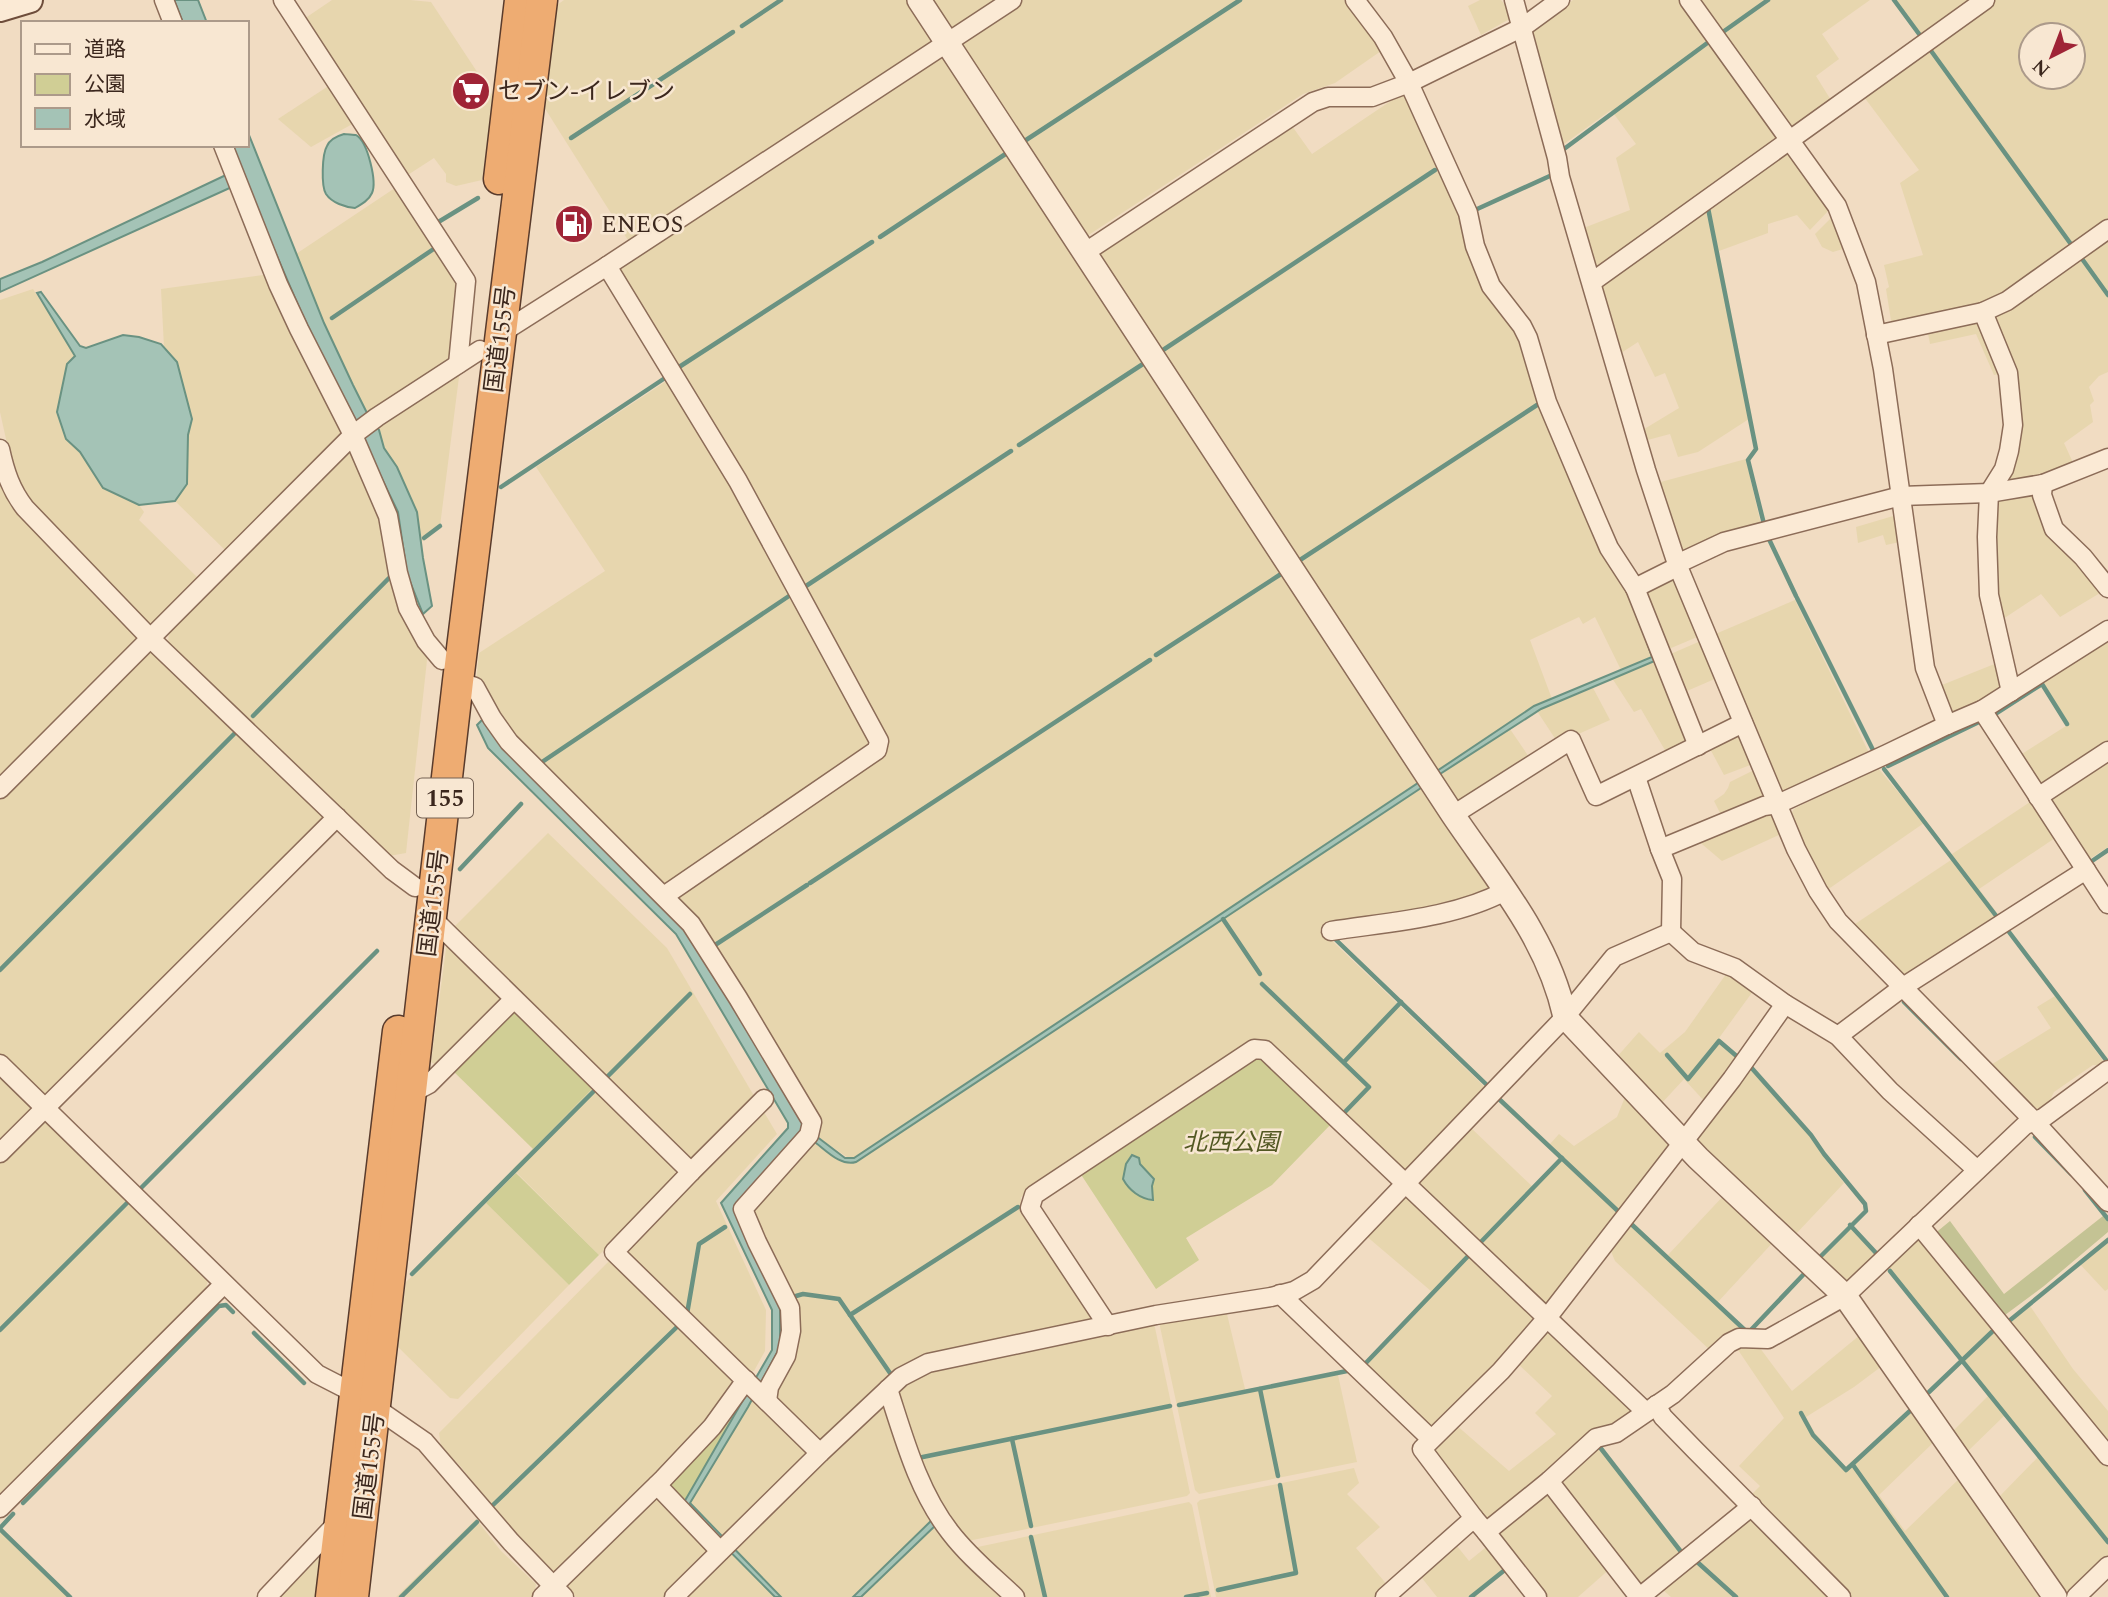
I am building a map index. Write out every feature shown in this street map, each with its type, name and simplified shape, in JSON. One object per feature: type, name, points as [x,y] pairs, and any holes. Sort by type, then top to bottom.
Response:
[{"type":"highway","name":"国道155号","points":[[331,1597],[340,1521],[365,1401],[412,1093],[431,918],[479,350],[520,0]]},
{"type":"highway","name":"国道155号","points":[[479,350],[542,0]]},
{"type":"highway","name":"国道155号","points":[[353,1597],[365,1401],[415,887],[450,671]]},
{"type":"main road","points":[[0,9],[30,0]]},
{"type":"street","points":[[164,0],[172,21]]},
{"type":"street","points":[[283,0],[466,281],[479,350]]},
{"type":"street","points":[[919,0],[1453,815],[1534,933],[1559,988],[1565,1017],[1684,1142],[1845,1296],[2055,1597]]},
{"type":"street","points":[[0,789],[353,435],[1012,0]]},
{"type":"street","points":[[1355,0],[1383,37],[1409,83],[1468,213],[1475,246],[1491,286],[1528,338],[1547,402],[1609,548],[1634,588],[1698,746]]},
{"type":"street","points":[[1514,0],[1558,158],[1560,177],[1646,470],[1677,564],[1796,849],[1818,891],[1838,920],[2034,1121],[2108,1202]]},
{"type":"street","points":[[1084,253],[1313,102],[1328,97],[1373,97],[1409,83],[1522,27],[1560,0]]},
{"type":"street","points":[[1689,0],[1837,206],[1866,282],[1882,369],[1925,668],[1947,725]]},
{"type":"street","points":[[1592,282],[1985,0]]},
{"type":"street","points":[[0,1064],[317,1374],[365,1401],[425,1442],[553,1593],[712,1427],[755,1389],[769,1387],[786,1356],[791,1331],[790,1308],[743,1209],[798,1144],[809,1135],[812,1122],[691,924],[509,742],[475,687],[450,671],[426,642],[408,608],[398,573],[388,516],[353,435],[278,284],[224,147]]},
{"type":"street","points":[[1875,335],[1983,312],[2007,301],[2108,229]]},
{"type":"street","points":[[607,266],[738,481],[879,741],[877,750],[664,896]]},
{"type":"street","points":[[1983,312],[2008,373],[2012,425],[2004,469],[1989,493],[1987,537],[1989,595],[2011,692]]},
{"type":"street","points":[[0,449],[5,474],[19,500],[150,638],[392,870],[415,887]]},
{"type":"street","points":[[1634,588],[1724,542],[1901,496],[1989,493],[2043,484],[2108,458]]},
{"type":"street","points":[[2043,484],[2042,495],[2054,529],[2083,557],[2108,588]]},
{"type":"street","points":[[1660,849],[1764,806],[1778,804],[1982,710],[2108,630]]},
{"type":"street","points":[[1982,710],[2108,904]]},
{"type":"street","points":[[1453,815],[1571,740],[1596,796],[1743,723]]},
{"type":"street","points":[[2038,797],[2108,751]]},
{"type":"street","points":[[1636,778],[1672,878],[1671,932],[1693,952],[1735,968],[1785,1004],[1838,1036],[1890,1091],[1978,1170]]},
{"type":"street","points":[[0,1153],[337,817]]},
{"type":"street","points":[[1838,1036],[1903,987],[2086,870]]},
{"type":"street","points":[[1331,931],[1464,909],[1505,891]]},
{"type":"street","points":[[431,918],[691,1172]]},
{"type":"street","points":[[674,1597],[901,1377],[928,1363],[1108,1325],[1294,1291],[1313,1280],[1565,1017],[1614,957],[1671,932]]},
{"type":"street","points":[[412,1093],[429,1083],[514,999]]},
{"type":"street","points":[[1537,1597],[1422,1450],[1501,1371],[1547,1318],[1732,1079],[1785,1004]]},
{"type":"street","points":[[1108,1325],[1030,1208],[1034,1195],[1254,1049],[1265,1050],[1547,1318],[1663,1417],[1841,1597]]},
{"type":"street","points":[[1385,1597],[1480,1525],[1549,1480],[1596,1438],[1616,1433],[1673,1394],[1728,1343],[1739,1338],[1768,1339],[1845,1296],[2025,1125],[2043,1118],[2108,1070]]},
{"type":"street","points":[[764,1099],[614,1252],[820,1453]]},
{"type":"street","points":[[1919,1225],[2108,1456]]},
{"type":"street","points":[[0,1508],[224,1284]]},
{"type":"street","points":[[1280,1294],[1431,1439]]},
{"type":"street","points":[[888,1389],[911,1458],[930,1500],[970,1556],[1016,1597]]},
{"type":"street","points":[[1549,1480],[1649,1594],[1752,1506]]},
{"type":"street","points":[[657,1485],[725,1547]]},
{"type":"street","points":[[267,1597],[340,1521]]},
{"type":"street","points":[[2076,1597],[2108,1566]]},
{"type":"shaded area","points":[[332,0],[431,2],[493,96],[482,180],[456,186],[446,182],[446,174],[434,158],[403,178],[301,21]]},
{"type":"shaded area","points":[[564,0],[909,0],[938,43],[631,245],[544,107],[557,5]]},
{"type":"shaded area","points":[[929,0],[999,0],[950,32]]},
{"type":"shaded area","points":[[1016,0],[1344,0],[1381,51],[1335,83],[1303,94],[1084,238],[955,40]]},
{"type":"shaded area","points":[[1480,0],[1501,0],[1505,5],[1509,4],[1513,17],[1481,35],[1468,6]]},
{"type":"shaded area","points":[[1573,0],[1684,0],[1784,141],[1595,272],[1581,229],[1630,210],[1616,158],[1636,144],[1611,110],[1560,147],[1530,33]]},
{"type":"shaded area","points":[[1694,0],[1870,0],[1822,34],[1839,59],[1816,76],[1834,105],[1788,131]]},
{"type":"shaded area","points":[[1892,0],[1981,0],[1923,43]]},
{"type":"shaded area","points":[[1989,0],[2108,0],[2108,226],[2008,299],[1892,327],[1886,289],[1889,287],[1884,265],[1923,255],[1900,183],[1919,170],[1861,93]]},
{"type":"shaded area","points":[[943,50],[1421,781],[850,1159],[816,1136],[820,1131],[695,923],[538,768],[476,682],[479,653],[605,571],[536,467],[677,374],[611,266]]},
{"type":"shaded area","points":[[330,85],[356,122],[311,147],[278,119]]},
{"type":"shaded area","points":[[1404,92],[1516,330],[1634,605],[1652,657],[1621,670],[1595,617],[1583,624],[1579,617],[1530,640],[1552,699],[1534,706],[1435,772],[1099,263],[1100,253],[1292,126],[1312,154]]},
{"type":"shaded area","points":[[1787,147],[1830,209],[1810,230],[1797,215],[1768,224],[1768,233],[1719,251],[1752,417],[1698,452],[1678,457],[1670,434],[1644,441],[1641,431],[1679,408],[1665,373],[1655,377],[1638,342],[1618,355],[1597,284]]},
{"type":"shaded area","points":[[398,186],[462,282],[453,357],[367,413],[324,322],[296,254]]},
{"type":"shaded area","points":[[1832,217],[1846,248],[1833,252],[1822,247],[1815,234]]},
{"type":"shaded area","points":[[2108,231],[2108,372],[2099,376],[2089,387],[2094,401],[2090,405],[2093,422],[2064,443],[2075,467],[2001,488],[2015,424],[1986,313]]},
{"type":"shaded area","points":[[270,274],[344,434],[227,552],[175,501],[187,484],[188,435],[192,419],[177,362],[164,347],[161,289]]},
{"type":"shaded area","points":[[33,289],[76,356],[67,364],[57,412],[66,439],[80,452],[103,488],[139,505],[144,512],[139,520],[200,580],[158,623],[145,623],[32,504],[20,489],[14,475],[0,412],[0,300]]},
{"type":"shaded area","points":[[1982,315],[2005,373],[1994,375],[1976,334],[1930,344],[1927,328]]},
{"type":"shaded area","points":[[460,369],[440,526],[421,542],[417,512],[397,467],[384,448],[379,430],[380,421]]},
{"type":"shaded area","points":[[348,447],[355,448],[428,651],[406,853],[389,856],[168,646],[169,629]]},
{"type":"shaded area","points":[[1746,459],[1761,525],[1679,553],[1657,483]]},
{"type":"shaded area","points":[[0,477],[12,505],[135,631],[136,641],[0,780]]},
{"type":"shaded area","points":[[2040,489],[2040,497],[2105,590],[2060,617],[2041,594],[1997,623],[1995,500]]},
{"type":"shaded area","points":[[1900,514],[1904,541],[1886,545],[1883,535],[1858,543],[1856,527]]},
{"type":"shaded area","points":[[1673,572],[1702,635],[1664,651],[1643,587]]},
{"type":"shaded area","points":[[1795,600],[1869,753],[1782,792],[1713,635]]},
{"type":"shaded area","points":[[2108,638],[2108,748],[2044,790],[2017,757],[2066,726],[2039,682]]},
{"type":"shaded area","points":[[1703,640],[1717,678],[1680,694],[1666,656]]},
{"type":"shaded area","points":[[153,651],[323,816],[324,822],[45,1100],[0,1056],[0,799],[145,652]]},
{"type":"shaded area","points":[[1657,660],[1693,741],[1669,757],[1641,709],[1634,712],[1612,678]]},
{"type":"shaded area","points":[[1997,663],[2002,689],[1981,704],[1951,716],[1937,687]]},
{"type":"shaded area","points":[[1593,688],[1610,720],[1558,743],[1537,711]]},
{"type":"shaded area","points":[[1510,729],[1531,760],[1456,802],[1439,775]]},
{"type":"shaded area","points":[[1739,730],[1753,764],[1724,775],[1708,745]]},
{"type":"shaded area","points":[[2108,753],[2108,847],[2085,862],[2046,794]]},
{"type":"shaded area","points":[[1877,767],[1924,823],[1827,890],[1789,817],[1794,809]]},
{"type":"shaded area","points":[[1756,769],[1766,795],[1763,801],[1723,819],[1714,801],[1724,794],[1730,782]]},
{"type":"shaded area","points":[[1424,786],[1495,889],[1487,898],[1326,935],[1487,1089],[1408,1172],[1400,1172],[1254,1044],[1021,1197],[1021,1205],[1097,1320],[898,1370],[818,1443],[771,1397],[796,1336],[747,1209],[812,1140],[850,1164]]},
{"type":"shaded area","points":[[2033,800],[2058,836],[1979,889],[2003,921],[1906,982],[1852,926],[1951,860],[1949,856]]},
{"type":"shaded area","points":[[1774,812],[1783,833],[1722,861],[1696,839]]},
{"type":"shaded area","points":[[548,833],[667,948],[757,1101],[696,1163],[685,1160],[451,930]]},
{"type":"shaded area","points":[[447,941],[507,998],[438,1066],[431,1062]]},
{"type":"shaded area","points":[[1729,970],[1756,987],[1719,1038],[1742,1059],[1707,1104],[1684,1079],[1660,1105],[1616,1058],[1639,1032],[1660,1053],[1685,1032]]},
{"type":"shaded area","points":[[2055,996],[2107,1066],[2093,1065],[2054,1092],[2049,1102],[2036,1113],[1989,1066],[2051,1028],[2037,1007]]},
{"type":"shaded area","points":[[1747,1065],[1810,1136],[1844,1183],[1794,1236],[1691,1137]]},
{"type":"shaded area","points":[[0,1072],[37,1109],[0,1146]]},
{"type":"shaded area","points":[[593,1088],[674,1166],[677,1181],[599,1255],[513,1169]]},
{"type":"shaded area","points":[[1625,1097],[1670,1141],[1671,1150],[1549,1310],[1414,1185],[1470,1127],[1534,1188],[1564,1157],[1550,1144],[1559,1134],[1574,1146],[1617,1117]]},
{"type":"shaded area","points":[[761,1107],[777,1134],[716,1201],[766,1310],[765,1351],[754,1371],[743,1370],[622,1255]]},
{"type":"shaded area","points":[[42,1115],[208,1280],[205,1292],[0,1497],[0,1157]]},
{"type":"shaded area","points":[[1727,1192],[1776,1239],[1716,1304],[1742,1329],[1711,1351],[1615,1261],[1608,1244],[1628,1218],[1668,1255]]},
{"type":"shaded area","points":[[1405,1194],[1539,1314],[1497,1366],[1428,1433],[1360,1367],[1431,1291],[1365,1235]]},
{"type":"shaded area","points":[[486,1203],[569,1285],[458,1399],[450,1398],[398,1347],[406,1282]]},
{"type":"shaded area","points":[[2103,1216],[2108,1222],[2108,1232],[2001,1318],[1933,1235],[1950,1221],[2004,1294]]},
{"type":"shaded area","points":[[1851,1228],[1876,1256],[1850,1282],[1842,1281],[1820,1260]]},
{"type":"shaded area","points":[[1917,1232],[2108,1461],[2108,1559],[2070,1596],[2063,1595],[1998,1498],[2038,1457],[2004,1416],[1966,1453],[1951,1433],[1988,1396],[1884,1266]]},
{"type":"shaded area","points":[[2108,1237],[2108,1289],[2105,1291],[2078,1262]]},
{"type":"shaded area","points":[[609,1261],[617,1261],[739,1383],[709,1425],[561,1573],[552,1574],[514,1536],[461,1467],[441,1447],[439,1433]]},
{"type":"shaded area","points":[[2028,1303],[2073,1369],[2108,1411],[2108,1453],[2003,1324]]},
{"type":"shaded area","points":[[1226,1310],[1246,1393],[1338,1375],[1357,1462],[1199,1494],[1195,1490],[1159,1322]]},
{"type":"shaded area","points":[[1154,1323],[1190,1493],[1187,1496],[968,1541],[934,1499],[895,1392],[904,1383],[931,1370]]},
{"type":"shaded area","points":[[1547,1326],[1636,1413],[1493,1520],[1486,1520],[1433,1452],[1432,1446],[1455,1424],[1509,1471],[1556,1434],[1535,1413],[1552,1396],[1517,1363]]},
{"type":"shaded area","points":[[1860,1335],[1882,1366],[1806,1417],[1815,1433],[1846,1467],[1911,1407],[1936,1440],[1879,1495],[1905,1531],[1962,1476],[2044,1597],[1848,1597],[1748,1498],[1760,1486],[1739,1466],[1784,1418],[1734,1344],[1757,1344],[1792,1391]]},
{"type":"shaded area","points":[[755,1395],[813,1451],[726,1540],[690,1503]]},
{"type":"shaded area","points":[[888,1398],[935,1517],[853,1597],[781,1597],[732,1546]]},
{"type":"shaded area","points":[[1596,1444],[1684,1558],[1640,1593],[1553,1480]]},
{"type":"shaded area","points":[[1354,1468],[1359,1483],[1347,1494],[1380,1527],[1356,1548],[1389,1587],[1379,1597],[1216,1597],[1197,1503],[1200,1500]]},
{"type":"shaded area","points":[[1550,1485],[1612,1567],[1578,1597],[1542,1597],[1493,1531]]},
{"type":"shaded area","points":[[662,1494],[715,1551],[668,1597],[576,1597],[565,1587]]},
{"type":"shaded area","points":[[1189,1502],[1192,1505],[1211,1597],[1021,1597],[973,1548]]},
{"type":"shaded area","points":[[1749,1513],[1837,1597],[1671,1597],[1664,1591]]},
{"type":"shaded area","points":[[476,1519],[501,1551],[536,1584],[534,1597],[396,1597]]},
{"type":"shaded area","points":[[938,1523],[1011,1597],[861,1597]]},
{"type":"shaded area","points":[[0,1529],[70,1597],[0,1597]]},
{"type":"shaded area","points":[[1453,1541],[1469,1561],[1490,1544],[1509,1568],[1476,1594],[1477,1597],[1437,1597],[1418,1573]]},
{"type":"shaded area","points":[[729,1550],[775,1597],[680,1597]]},
{"type":"shaded area","points":[[322,1551],[316,1597],[277,1597]]},
{"type":"green space","points":[[509,1011],[516,1011],[593,1088],[533,1149],[452,1070]]},
{"type":"green space","name":"北西公園","points":[[1254,1056],[1263,1056],[1333,1122],[1272,1185],[1186,1238],[1199,1260],[1156,1289],[1080,1173]]},
{"type":"green space","points":[[516,1173],[599,1255],[569,1285],[486,1203]]},
{"type":"green space","points":[[749,1390],[683,1504],[662,1486]]},
{"type":"water","points":[[174,0],[198,0],[206,21],[182,21]]},
{"type":"water","points":[[248,133],[324,323],[367,413],[379,430],[384,448],[397,467],[417,512],[432,606],[423,614],[407,574],[398,512],[301,312],[246,184],[234,186],[0,292],[0,279],[42,262],[226,175],[231,147],[248,147]]},
{"type":"water","points":[[344,134],[356,135],[360,139],[368,154],[372,172],[372,193],[355,208],[332,200],[326,194],[323,184],[325,150],[332,140]]},
{"type":"water","points":[[41,292],[80,346],[86,348],[123,335],[139,337],[161,344],[177,362],[192,419],[188,435],[187,484],[175,501],[139,505],[103,488],[80,452],[66,439],[57,412],[67,364],[75,356],[37,293]]},
{"type":"water","points":[[1634,605],[1657,660],[1541,709],[1440,774],[1437,771],[1534,706],[1652,657]]},
{"type":"water","points":[[487,715],[687,924],[809,1125],[735,1205],[780,1302],[780,1347],[748,1407],[690,1503],[781,1597],[775,1597],[683,1504],[772,1350],[772,1310],[721,1203],[788,1128],[788,1123],[676,934],[488,748],[477,725]]},
{"type":"water","points":[[1421,781],[1424,786],[856,1162],[838,1160],[812,1140],[816,1136],[845,1158],[854,1158]]},
{"type":"water","points":[[1132,1155],[1139,1158],[1140,1164],[1154,1179],[1153,1200],[1135,1193],[1123,1179],[1126,1164]]},
{"type":"water","points":[[935,1517],[938,1523],[861,1597],[853,1597]]},
{"type":"waterway","points":[[742,26],[781,0]]},
{"type":"waterway","points":[[1023,142],[1240,0]]},
{"type":"waterway","points":[[1720,34],[1768,0]]},
{"type":"waterway","points":[[1894,0],[1922,38]]},
{"type":"waterway","points":[[571,138],[733,32]]},
{"type":"waterway","points":[[1564,149],[1710,41]]},
{"type":"waterway","points":[[1929,48],[2073,247]]},
{"type":"waterway","points":[[880,237],[1007,153]]},
{"type":"waterway","points":[[1160,352],[1435,170]]},
{"type":"waterway","points":[[1475,210],[1552,175]]},
{"type":"waterway","points":[[435,224],[478,198]]},
{"type":"waterway","points":[[1711,206],[1708,208],[1756,449],[1748,460],[1764,524]]},
{"type":"waterway","points":[[676,369],[872,242]]},
{"type":"waterway","points":[[332,318],[438,246]]},
{"type":"waterway","points":[[2080,256],[2108,295]]},
{"type":"waterway","points":[[1019,445],[1146,362]]},
{"type":"waterway","points":[[501,487],[668,376]]},
{"type":"waterway","points":[[1300,560],[1537,405]]},
{"type":"waterway","points":[[806,586],[1011,451]]},
{"type":"waterway","points":[[424,538],[440,526]]},
{"type":"waterway","points":[[1768,537],[1796,596]]},
{"type":"waterway","points":[[1156,655],[1281,574]]},
{"type":"waterway","points":[[253,716],[392,575]]},
{"type":"waterway","points":[[539,764],[792,594]]},
{"type":"waterway","points":[[1797,598],[1873,750]]},
{"type":"waterway","points":[[810,883],[1150,660]]},
{"type":"waterway","points":[[1992,716],[2042,684],[2067,724]]},
{"type":"waterway","points":[[1888,766],[1981,721]]},
{"type":"waterway","points":[[0,970],[236,732]]},
{"type":"waterway","points":[[1884,769],[1997,917]]},
{"type":"waterway","points":[[460,869],[521,804]]},
{"type":"waterway","points":[[2092,861],[2108,850]]},
{"type":"waterway","points":[[712,947],[807,885]]},
{"type":"waterway","points":[[1223,919],[1260,974]]},
{"type":"waterway","points":[[2006,928],[2106,1060]]},
{"type":"waterway","points":[[1333,937],[1489,1087]]},
{"type":"waterway","points":[[141,1188],[377,951]]},
{"type":"waterway","points":[[1262,984],[1369,1087],[1342,1115]]},
{"type":"waterway","points":[[605,1079],[690,994]]},
{"type":"waterway","points":[[1344,1062],[1401,1002]]},
{"type":"waterway","points":[[1904,1002],[1961,1059]]},
{"type":"waterway","points":[[1667,1055],[1688,1079],[1719,1041],[1740,1059]]},
{"type":"waterway","points":[[1749,1065],[1811,1135],[1865,1204],[1866,1211],[1820,1257]]},
{"type":"waterway","points":[[412,1274],[593,1092]]},
{"type":"waterway","points":[[1499,1099],[1620,1213]]},
{"type":"waterway","points":[[2035,1137],[2071,1174]]},
{"type":"waterway","points":[[1478,1245],[1562,1158]]},
{"type":"waterway","points":[[2085,1190],[2108,1219]]},
{"type":"waterway","points":[[0,1330],[127,1203]]},
{"type":"waterway","points":[[850,1315],[1018,1207]]},
{"type":"waterway","points":[[1628,1221],[1748,1333],[1803,1275]]},
{"type":"waterway","points":[[1850,1225],[1876,1253]]},
{"type":"waterway","points":[[687,1314],[699,1244],[725,1227]]},
{"type":"waterway","points":[[2009,1321],[2108,1240]]},
{"type":"waterway","points":[[1363,1366],[1471,1253]]},
{"type":"waterway","points":[[1890,1271],[2108,1542]]},
{"type":"waterway","points":[[796,1296],[803,1294],[839,1299],[890,1373]]},
{"type":"waterway","points":[[23,1503],[219,1306],[226,1305],[233,1312]]},
{"type":"waterway","points":[[493,1505],[680,1324]]},
{"type":"waterway","points":[[1929,1392],[1997,1327]]},
{"type":"waterway","points":[[254,1333],[304,1383]]},
{"type":"waterway","points":[[1179,1405],[1352,1370]]},
{"type":"waterway","points":[[1260,1389],[1278,1476]]},
{"type":"waterway","points":[[917,1454],[918,1458],[1170,1406]]},
{"type":"waterway","points":[[1801,1413],[1813,1435],[1846,1470],[1912,1409]]},
{"type":"waterway","points":[[1012,1439],[1031,1526]]},
{"type":"waterway","points":[[1599,1446],[1682,1553]]},
{"type":"waterway","points":[[1853,1465],[1947,1597]]},
{"type":"waterway","points":[[1218,1590],[1296,1573],[1280,1485]]},
{"type":"waterway","points":[[0,1528],[13,1514]]},
{"type":"waterway","points":[[401,1597],[477,1522]]},
{"type":"waterway","points":[[0,1529],[70,1597]]},
{"type":"waterway","points":[[1031,1537],[1045,1597]]},
{"type":"waterway","points":[[1693,1562],[1695,1560],[1736,1597]]},
{"type":"waterway","points":[[1471,1597],[1506,1569],[1504,1566]]},
{"type":"waterway","points":[[1186,1597],[1207,1593]]},
{"type":"place","name":"セブン-イレブン","points":[[471,91]]},
{"type":"place","name":"ENEOS","points":[[574,224]]}]
